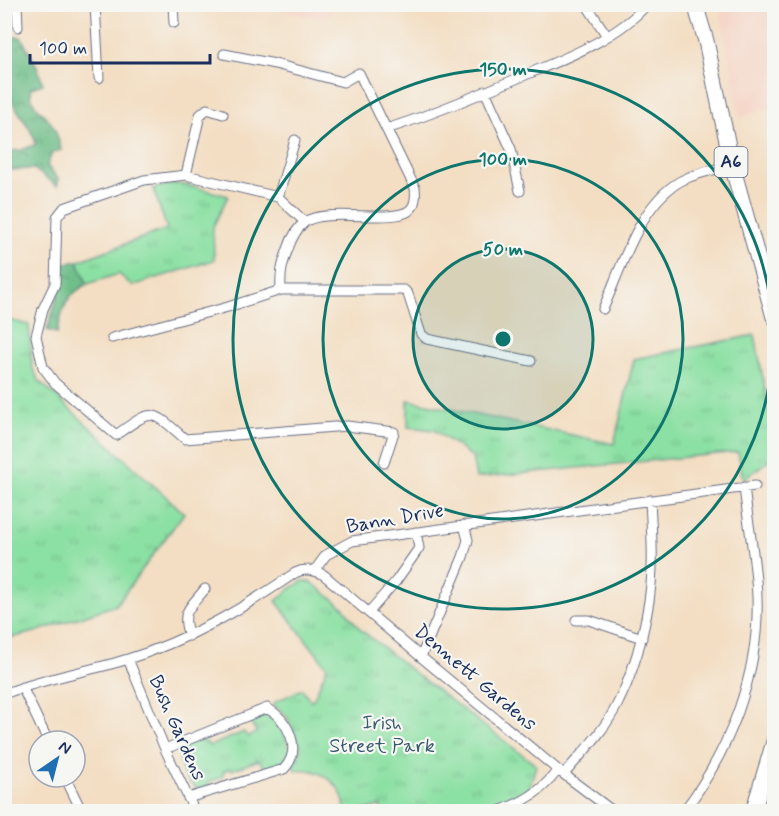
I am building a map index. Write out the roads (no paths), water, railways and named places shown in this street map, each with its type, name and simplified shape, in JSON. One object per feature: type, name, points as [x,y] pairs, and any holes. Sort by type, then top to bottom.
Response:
[{"type":"highway","name":"A6","points":[[695,4],[706,41],[732,165],[770,281],[774,317]]},
{"type":"highway","points":[[753,812],[774,742]]},
{"type":"street","points":[[17,4],[18,27]]},
{"type":"street","points":[[95,4],[99,78]]},
{"type":"street","points":[[173,4],[174,23]]},
{"type":"street","points":[[586,4],[607,36]]},
{"type":"street","points":[[386,129],[433,113],[555,62],[619,30],[647,4]]},
{"type":"street","points":[[224,54],[275,64],[344,82],[359,73],[415,188],[416,200],[410,210],[397,214],[321,217],[305,222],[291,240],[280,272],[281,290]]},
{"type":"street","points":[[485,92],[511,149],[520,191]]},
{"type":"street","points":[[186,175],[200,115],[207,108],[223,114]]},
{"type":"street","points":[[278,197],[295,140]]},
{"type":"street","points":[[603,309],[647,213],[667,190],[687,178],[732,165]]},
{"type":"street","points":[[305,222],[278,197],[186,175],[144,180],[64,208],[57,217],[55,284],[43,309],[36,336],[43,367],[55,383],[116,435],[143,416],[159,416],[185,439],[347,426],[394,432],[384,464]]},
{"type":"street","points":[[112,338],[228,307],[281,290],[404,290],[408,294],[421,334],[427,339],[531,361]]},
{"type":"street","name":"Bann Drive","points":[[4,694],[22,687],[128,659],[189,636],[223,619],[295,573],[303,569],[315,570],[326,555],[352,541],[755,486]]},
{"type":"street","points":[[683,812],[719,756],[746,684],[755,641],[757,597],[744,487]]},
{"type":"street","points":[[496,812],[517,805],[541,790],[561,772],[595,739],[619,701],[642,638],[649,601],[652,569],[650,500]]},
{"type":"street","points":[[421,657],[463,558],[468,540],[464,525]]},
{"type":"street","points":[[369,612],[419,548],[416,532]]},
{"type":"street","name":"Dennett Gardens","points":[[315,570],[324,574],[561,772],[614,812]]},
{"type":"street","points":[[189,636],[184,616],[205,589]]},
{"type":"street","points":[[576,620],[589,620],[642,638]]},
{"type":"street","name":"Bush Gardens","points":[[128,659],[165,749],[195,812]]},
{"type":"street","points":[[22,687],[42,729]]},
{"type":"street","points":[[165,749],[267,708],[275,713],[293,744],[294,751],[290,763],[284,769],[188,798]]},
{"type":"street","points":[[71,789],[82,812]]},
{"type":"park label","name":"Irish Street Park","points":[[382,734]]}]
